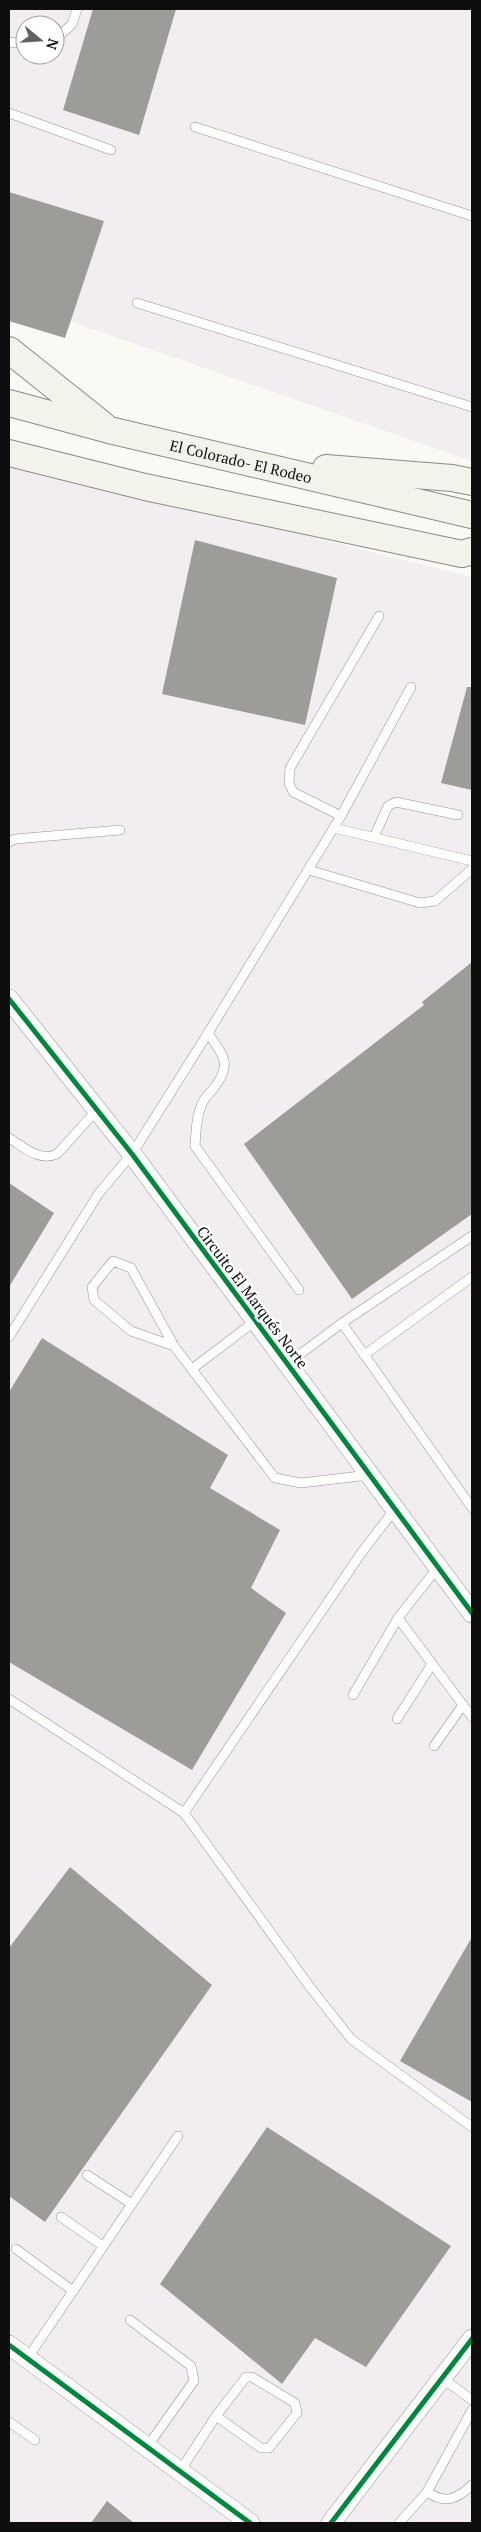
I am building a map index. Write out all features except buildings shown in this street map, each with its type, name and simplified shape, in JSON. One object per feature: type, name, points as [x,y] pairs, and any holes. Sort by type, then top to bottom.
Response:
[{"type":"main road","points":[[9,350],[109,430]]},
{"type":"main road","name":"El Colorado- El Rodeo","points":[[9,403],[109,430],[472,515]]},
{"type":"main road","name":"El Colorado- El Rodeo","points":[[9,422],[472,533]]},
{"type":"main road","points":[[9,454],[174,493],[462,554],[472,551]]},
{"type":"main road","points":[[241,461],[469,479]]},
{"type":"street","name":"Circuito El Marqués Norte","points":[[9,999],[132,1154],[472,1613]]},
{"type":"street","points":[[331,2523],[472,2339]]},
{"type":"street","points":[[9,2346],[250,2523]]},
{"type":"lane","points":[[65,31],[72,24],[77,9]]},
{"type":"lane","points":[[9,113],[111,150]]},
{"type":"lane","points":[[195,127],[472,216]]},
{"type":"lane","points":[[137,303],[472,407]]},
{"type":"lane","points":[[341,816],[293,792],[289,783],[290,768],[379,616]]},
{"type":"lane","points":[[9,1338],[99,1193],[132,1154],[309,870],[341,816],[411,687]]},
{"type":"lane","points":[[374,838],[388,806],[396,802],[458,815]]},
{"type":"lane","points":[[334,828],[472,861]]},
{"type":"lane","points":[[9,842],[15,839],[120,830]]},
{"type":"lane","points":[[309,870],[420,903],[435,901],[472,870]]},
{"type":"lane","points":[[208,1033],[224,1059],[225,1068],[223,1076],[202,1103],[196,1122],[196,1146],[299,1290]]},
{"type":"lane","points":[[9,1138],[39,1156],[50,1158],[57,1154],[97,1110]]},
{"type":"lane","points":[[287,1364],[342,1323],[472,1236]]},
{"type":"lane","points":[[174,1346],[131,1331],[94,1300],[92,1287],[113,1261],[131,1268],[174,1346],[275,1478],[301,1483],[369,1475]]},
{"type":"lane","points":[[364,1355],[472,1277]]},
{"type":"lane","points":[[192,1370],[255,1321]]},
{"type":"lane","points":[[342,1323],[472,1508]]},
{"type":"lane","points":[[184,1812],[362,1552],[395,1510]]},
{"type":"lane","points":[[353,1695],[398,1618],[438,1567]]},
{"type":"lane","points":[[398,1618],[472,1717]]},
{"type":"lane","points":[[397,1719],[432,1664]]},
{"type":"lane","points":[[9,1699],[184,1812],[310,1987],[351,2039],[472,2127]]},
{"type":"lane","points":[[434,1746],[463,1705]]},
{"type":"lane","points":[[27,2359],[178,2136]]},
{"type":"lane","points":[[87,2175],[132,2204]]},
{"type":"lane","points":[[60,2217],[103,2246]]},
{"type":"lane","points":[[16,2249],[73,2291]]},
{"type":"lane","points":[[130,2320],[191,2366],[194,2372],[194,2381],[147,2447]]},
{"type":"lane","points":[[180,2471],[216,2416],[246,2377],[252,2377],[295,2403],[297,2408],[297,2413],[269,2448],[261,2448],[216,2416]]},
{"type":"lane","points":[[442,2378],[472,2400]]},
{"type":"lane","points":[[399,2523],[426,2492],[472,2410]]},
{"type":"lane","points":[[9,2422],[35,2440]]},
{"type":"lane","points":[[426,2492],[438,2499],[452,2499],[472,2485]]},
{"type":"shaded area","points":[[9,9],[472,9],[472,461],[9,300]]},
{"type":"shaded area","points":[[9,462],[472,577],[472,2523],[9,2523]]},
{"type":"cycle path","points":[[9,999],[132,1154],[472,1613]]},
{"type":"cycle path","points":[[331,2523],[472,2339]]},
{"type":"cycle path","points":[[9,2345],[250,2523]]}]
